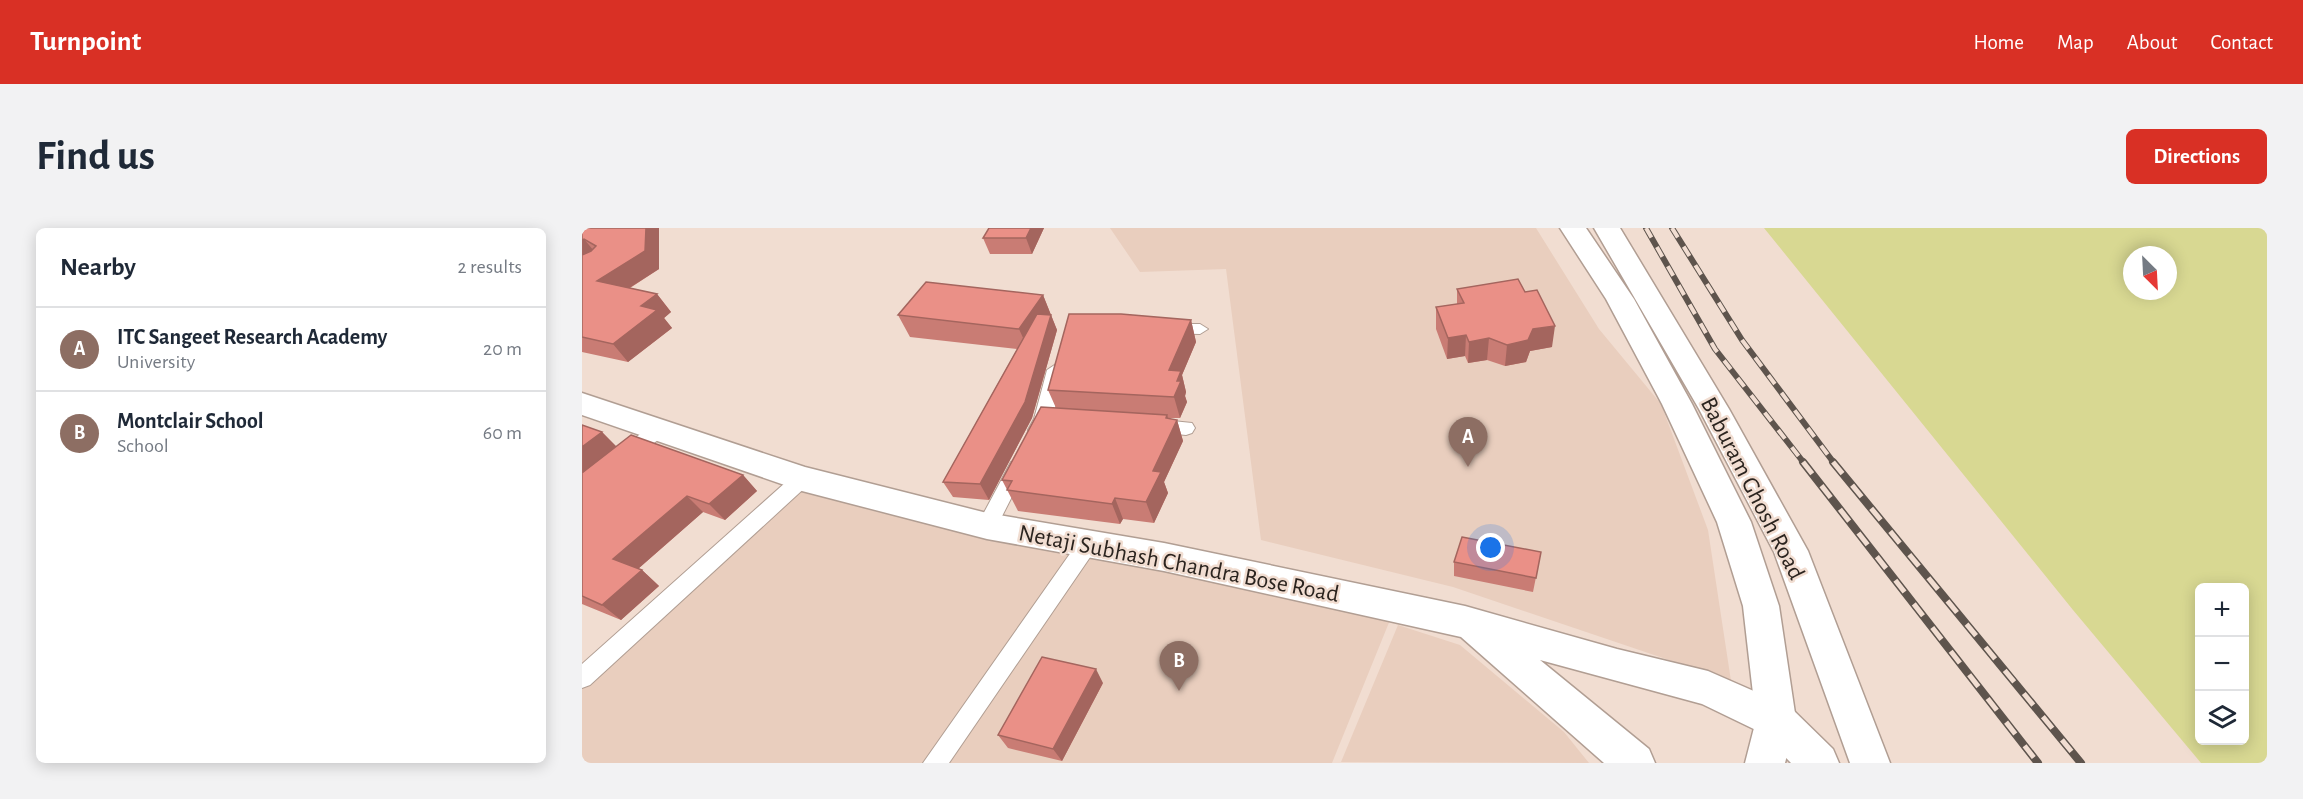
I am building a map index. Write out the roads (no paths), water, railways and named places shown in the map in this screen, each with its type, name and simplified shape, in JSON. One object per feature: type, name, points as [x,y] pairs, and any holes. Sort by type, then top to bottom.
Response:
[{"type":"main road","name":"Baburam Ghosh Road","points":[[1573,228],[1610,258],[1714,409],[1791,550],[1870,763]]},
{"type":"main road","name":"Baburam Ghosh Road","points":[[1607,228],[1610,258],[1620,299],[1677,404],[1734,522],[1761,606],[1776,720],[1765,763]]},
{"type":"main road","name":"Netaji Subhash Chandra Bose Road","points":[[582,404],[802,478],[987,526],[1164,557],[1465,622],[1617,666],[1708,688],[1776,720],[1819,763]]},
{"type":"main road","points":[[1465,622],[1635,763]]},
{"type":"lane","points":[[1156,329],[1200,329]]},
{"type":"lane","points":[[987,526],[1043,419],[1062,351]]},
{"type":"lane","points":[[1043,419],[1066,421]]},
{"type":"lane","points":[[1138,425],[1186,428]]},
{"type":"lane","points":[[582,490],[658,430]]},
{"type":"lane","points":[[582,678],[802,478]]},
{"type":"lane","points":[[935,763],[1088,544]]},
{"type":"railway","points":[[1646,228],[1715,349],[1804,463]]},
{"type":"railway","points":[[1672,228],[1742,340],[1834,463]]},
{"type":"railway","points":[[1803,462],[2038,763]]},
{"type":"railway","points":[[1833,462],[2081,763]]},
{"type":"place","name":"ITC Sangeet Research Academy","points":[[1468,467]]},
{"type":"place","name":"Montclair School","points":[[1179,691]]}]
